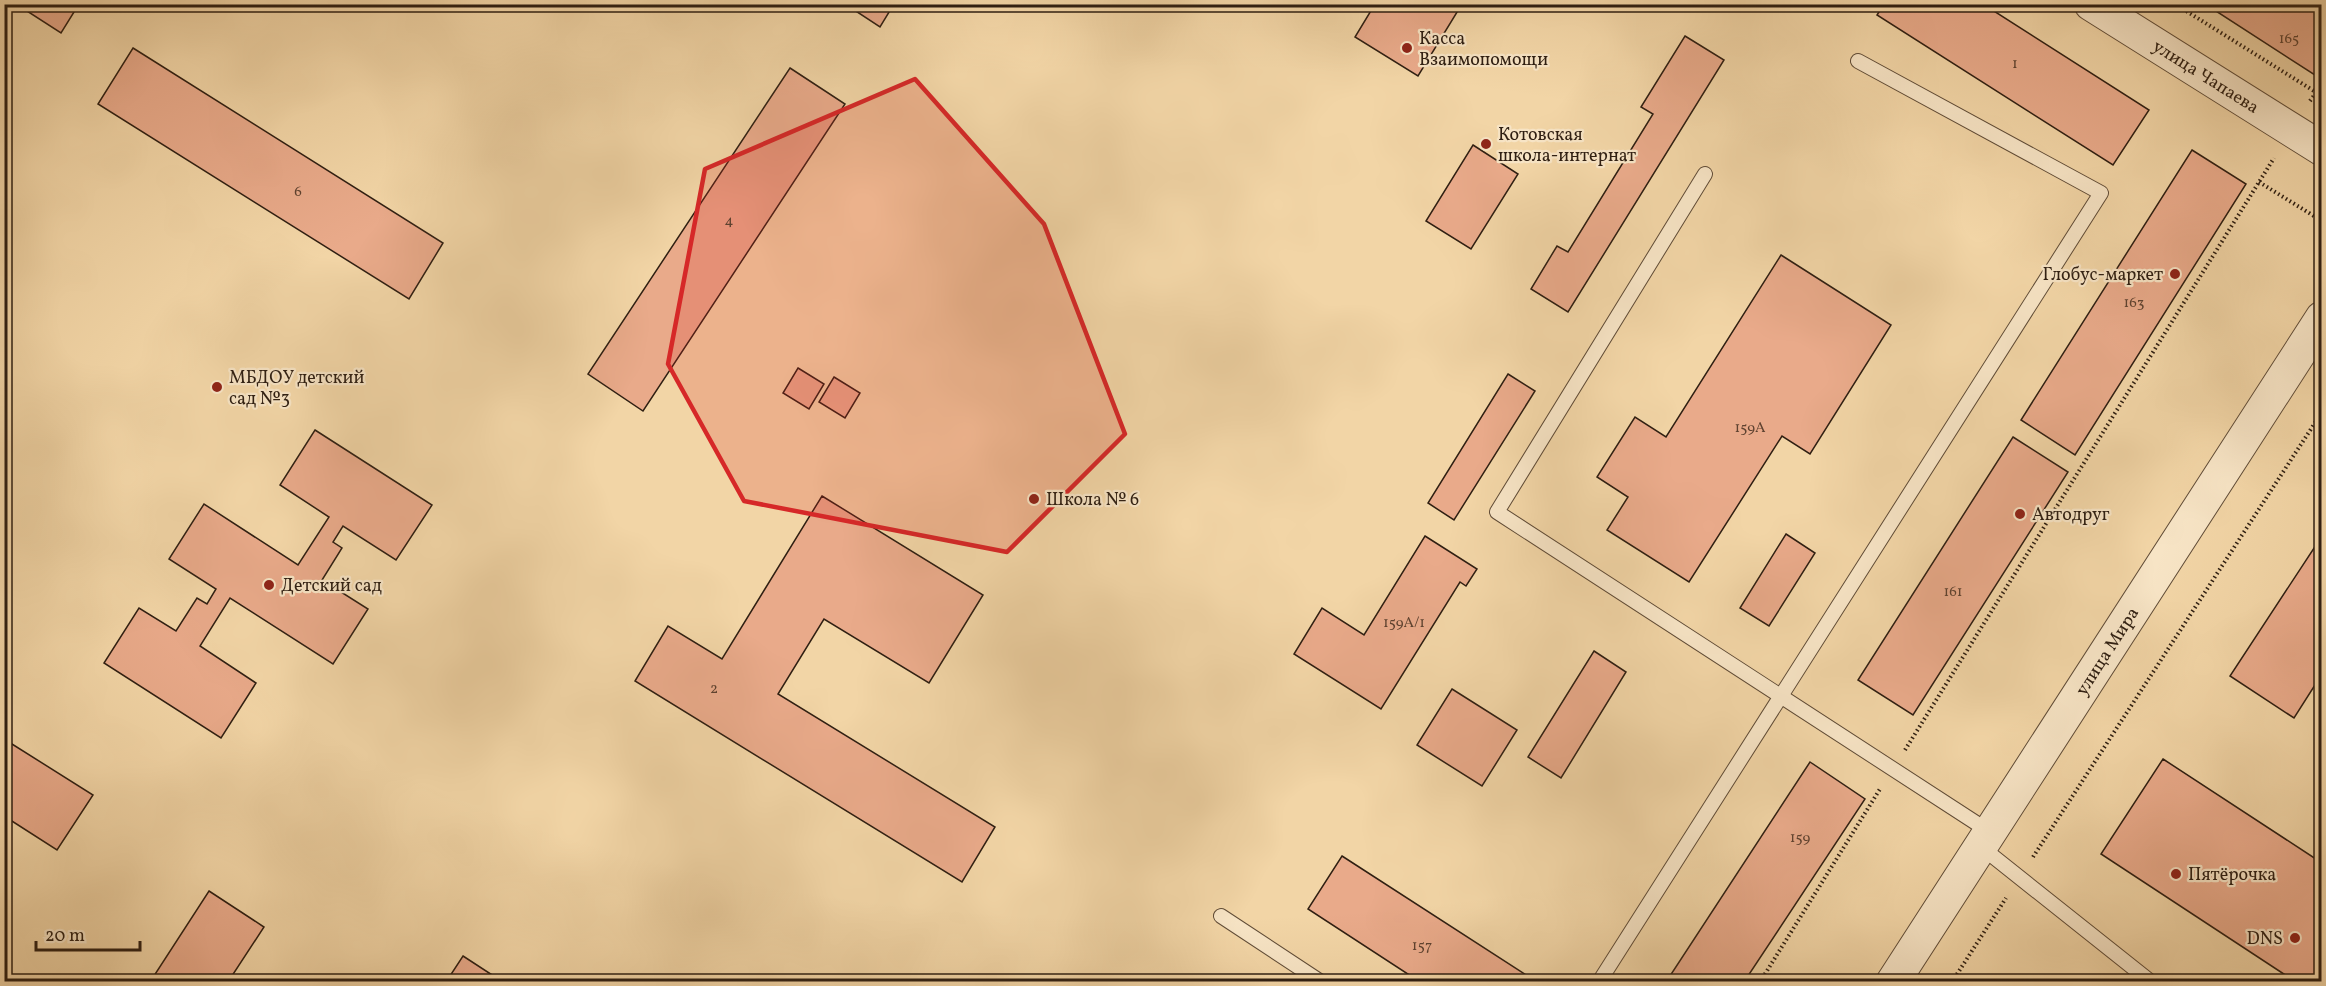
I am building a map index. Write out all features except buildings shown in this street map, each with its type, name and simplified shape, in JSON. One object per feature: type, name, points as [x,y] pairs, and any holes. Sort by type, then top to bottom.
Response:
[{"type":"street","name":"улица Чапаева","points":[[2091,5],[2322,149]]},
{"type":"street","name":"улица Мира","points":[[1893,981],[2322,318]]},
{"type":"lane","points":[[1599,981],[2101,192],[1858,61]]},
{"type":"lane","points":[[1705,174],[1497,512],[1892,769],[1985,839],[2020,877],[2151,981]]},
{"type":"lane","points":[[1221,916],[1321,981]]},
{"type":"path","points":[[2175,4],[2322,96]]},
{"type":"path","points":[[1760,981],[2291,130],[2322,84]]},
{"type":"path","points":[[2259,182],[2322,221]]},
{"type":"path","points":[[1952,981],[2322,412]]},
{"type":"highlighted area","points":[[915,79],[1044,224],[1125,434],[1007,552],[744,501],[668,364],[705,169]]},
{"type":"place","name":"Касса Взаимопомощи","points":[[1407,48]]},
{"type":"place","name":"Котовская школа-интернат","points":[[1486,144]]},
{"type":"place","name":"Глобус-маркет","points":[[2175,274]]},
{"type":"place","name":"МБДОУ детский сад №3","points":[[217,387]]},
{"type":"place","name":"Школа № 6","points":[[1034,499]]},
{"type":"place","name":"Автодруг","points":[[2020,514]]},
{"type":"place","name":"Детский сад","points":[[269,585]]},
{"type":"place","name":"Пятёрочка","points":[[2176,874]]},
{"type":"place","name":"DNS","points":[[2295,938]]}]
